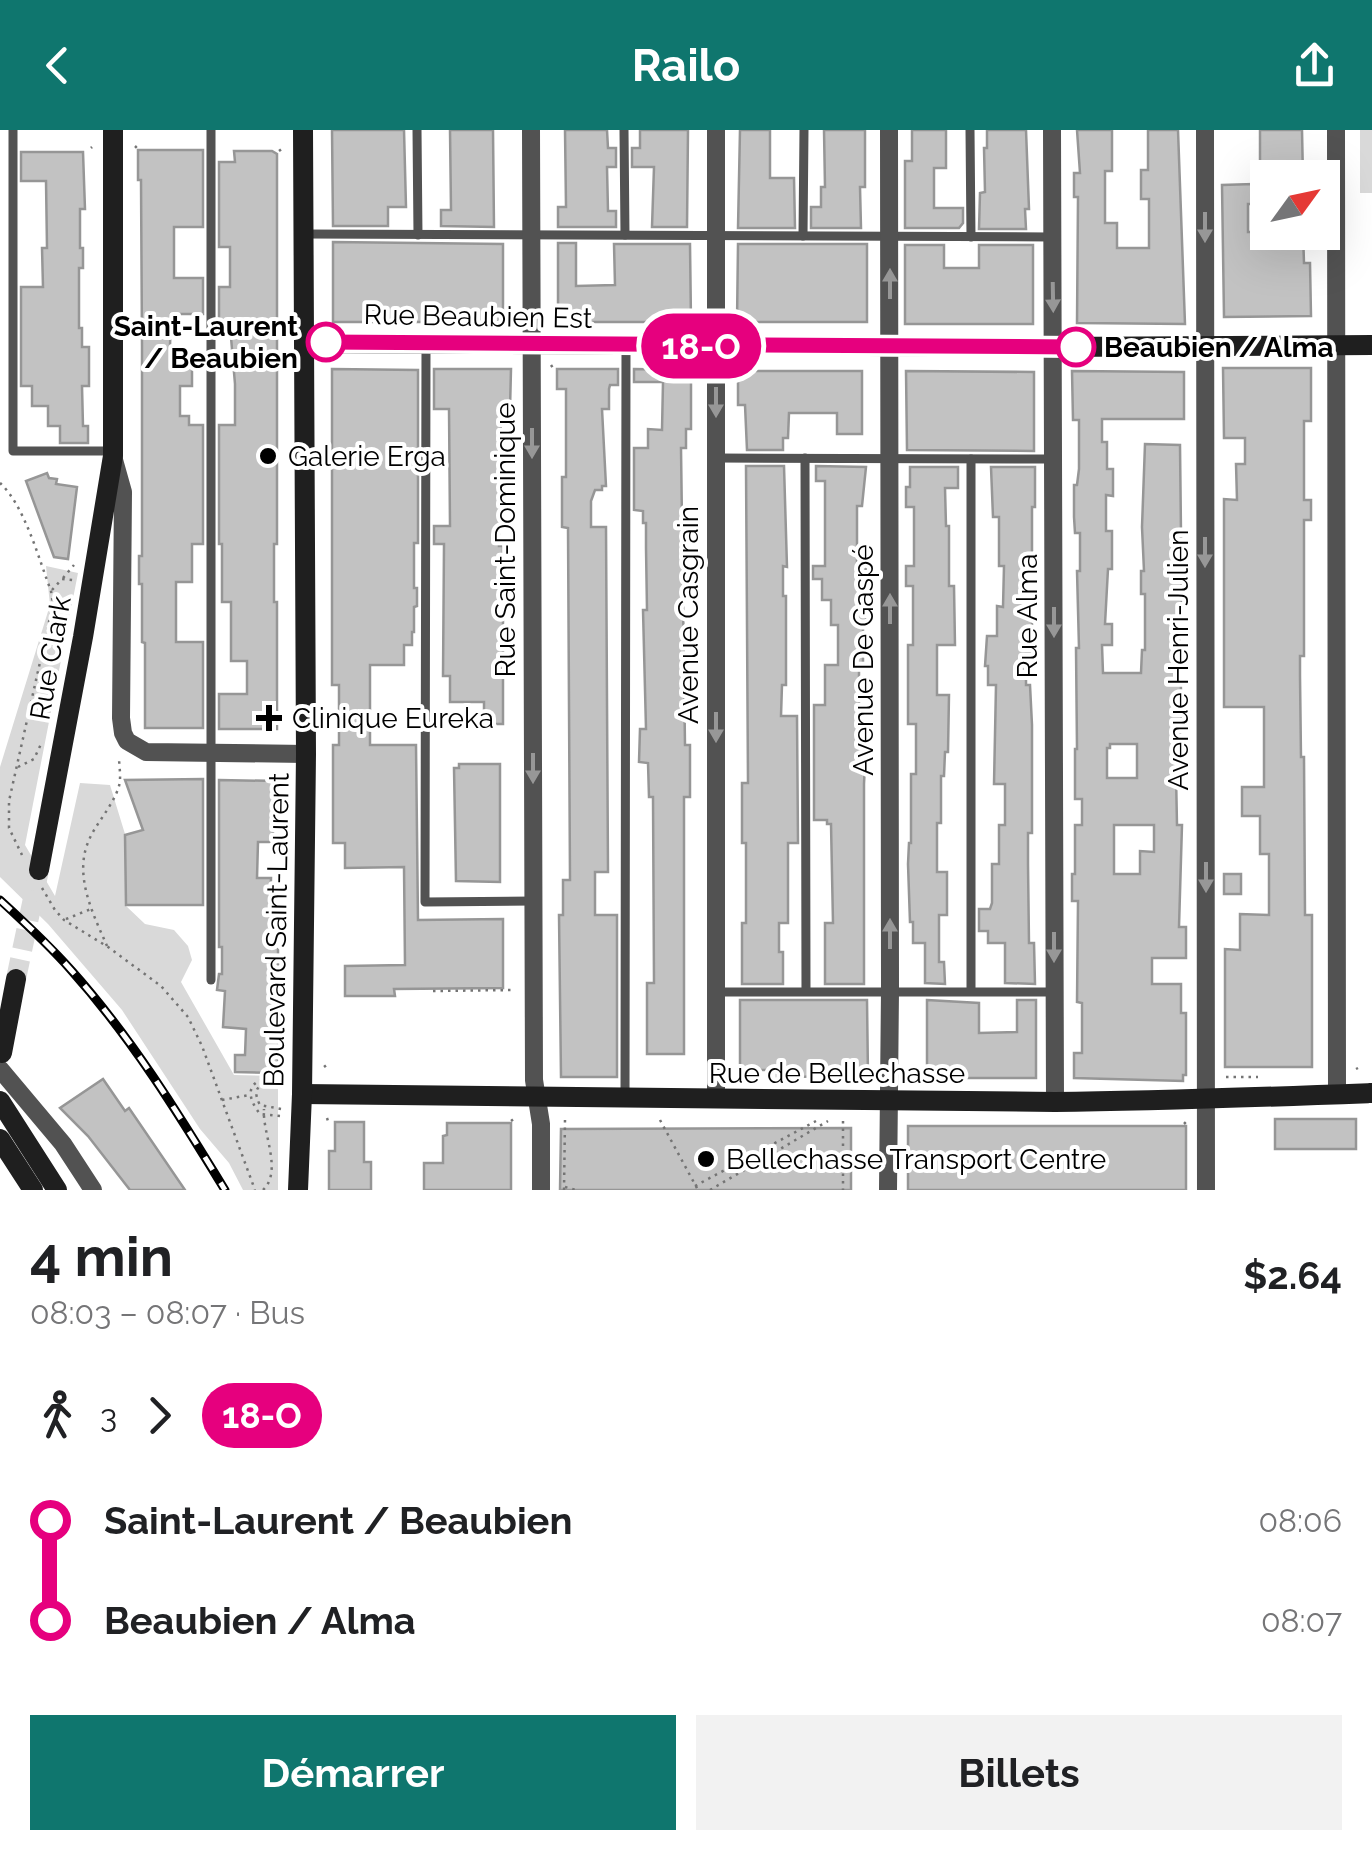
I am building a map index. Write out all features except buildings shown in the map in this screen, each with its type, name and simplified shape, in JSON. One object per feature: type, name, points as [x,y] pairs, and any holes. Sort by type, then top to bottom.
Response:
[{"type":"street","name":"Rue Clark","points":[[34,871],[83,637],[113,453],[113,130]]},
{"type":"street","name":"Boulevard Saint-Laurent","points":[[298,1190],[292,1086],[306,754],[303,130]]},
{"type":"street","name":"Rue Saint-Dominique","points":[[531,130],[534,1080],[541,1124],[540,1190]]},
{"type":"street","name":"Avenue Casgrain","points":[[716,130],[716,1099]]},
{"type":"street","name":"Avenue De Gaspé","points":[[888,1190],[889,130]]},
{"type":"street","name":"Rue Alma","points":[[1052,130],[1055,1102]]},
{"type":"street","name":"Avenue Henri-Julien","points":[[1205,130],[1206,1190]]},
{"type":"street","points":[[1336,130],[1337,1094]]},
{"type":"street","name":"Rue Beaubien Est","points":[[304,343],[1372,345]]},
{"type":"street","name":"Rue Clark","points":[[113,453],[122,492],[121,695],[127,741]]},
{"type":"street","points":[[127,741],[146,752],[306,754]]},
{"type":"street","points":[[16,978],[1,1061],[93,1190]]},
{"type":"street","name":"Rue de Bellechasse","points":[[292,1086],[537,1102],[624,1098],[1180,1101],[1372,1093]]},
{"type":"street","points":[[0,1102],[57,1190]]},
{"type":"street","points":[[0,1139],[32,1190]]},
{"type":"lane","points":[[13,130],[13,451],[113,453]]},
{"type":"lane","points":[[210,130],[211,980]]},
{"type":"lane","points":[[417,130],[418,235]]},
{"type":"lane","points":[[624,130],[624,236]]},
{"type":"lane","points":[[804,130],[804,236]]},
{"type":"lane","points":[[970,130],[971,237]]},
{"type":"lane","points":[[304,234],[1052,237]]},
{"type":"lane","points":[[426,343],[425,902],[533,902]]},
{"type":"lane","points":[[624,1098],[626,345]]},
{"type":"lane","points":[[716,458],[1054,460]]},
{"type":"lane","points":[[804,458],[806,991]]},
{"type":"lane","points":[[971,991],[972,459]]},
{"type":"lane","points":[[716,992],[1054,992]]},
{"type":"path","points":[[0,484],[21,514],[53,604],[9,801],[9,828],[64,920],[161,986],[188,1016],[256,1190]]},
{"type":"path","points":[[51,592],[77,562]]},
{"type":"path","points":[[62,579],[70,578],[79,584]]},
{"type":"path","points":[[108,947],[90,909],[85,881],[86,847],[118,788],[119,752],[127,741]]},
{"type":"path","points":[[16,768],[34,760],[42,742]]},
{"type":"path","points":[[64,920],[90,909]]},
{"type":"path","points":[[433,991],[515,990]]},
{"type":"path","points":[[324,1068],[330,1063]]},
{"type":"path","points":[[282,1116],[264,1115],[252,1104],[250,1094],[262,1078],[292,1086]]},
{"type":"path","points":[[286,1110],[264,1108],[257,1102],[258,1088],[266,1083],[292,1086]]},
{"type":"path","points":[[222,1100],[250,1094]]},
{"type":"path","points":[[264,1108],[271,1157],[271,1180],[264,1190]]},
{"type":"path","points":[[565,1120],[564,1188],[576,1190]]},
{"type":"path","points":[[660,1120],[697,1188],[816,1121]]},
{"type":"path","points":[[843,1120],[843,1190]]},
{"type":"path","points":[[710,1190],[828,1121]]},
{"type":"shaded area","points":[[1360,130],[1372,130],[1372,193],[1360,193]]},
{"type":"shaded area","points":[[46,566],[78,573],[25,845],[55,896],[80,783],[110,785],[125,834],[125,905],[145,924],[174,930],[188,946],[192,960],[181,982],[234,1075],[278,1076],[278,1190],[243,1190],[229,1163],[200,1129],[122,1010],[48,924],[0,877],[0,767],[50,605]]},
{"type":"tunnel","points":[[16,979],[39,870]]},
{"type":"railway","points":[[0,900],[63,961],[114,1022],[225,1190]]},
{"type":"bus line","name":"18-O","points":[[326,342],[1076,347]]},
{"type":"place","name":"Saint-Laurent / Beaubien","points":[[326,342]]},
{"type":"place","name":"Beaubien / Alma","points":[[1076,347]]},
{"type":"place","name":"Galerie Erga","points":[[268,456]]},
{"type":"place","name":"Clinique Eureka","points":[[269,718]]},
{"type":"place","name":"Bellechasse Transport Centre","points":[[706,1159]]}]
